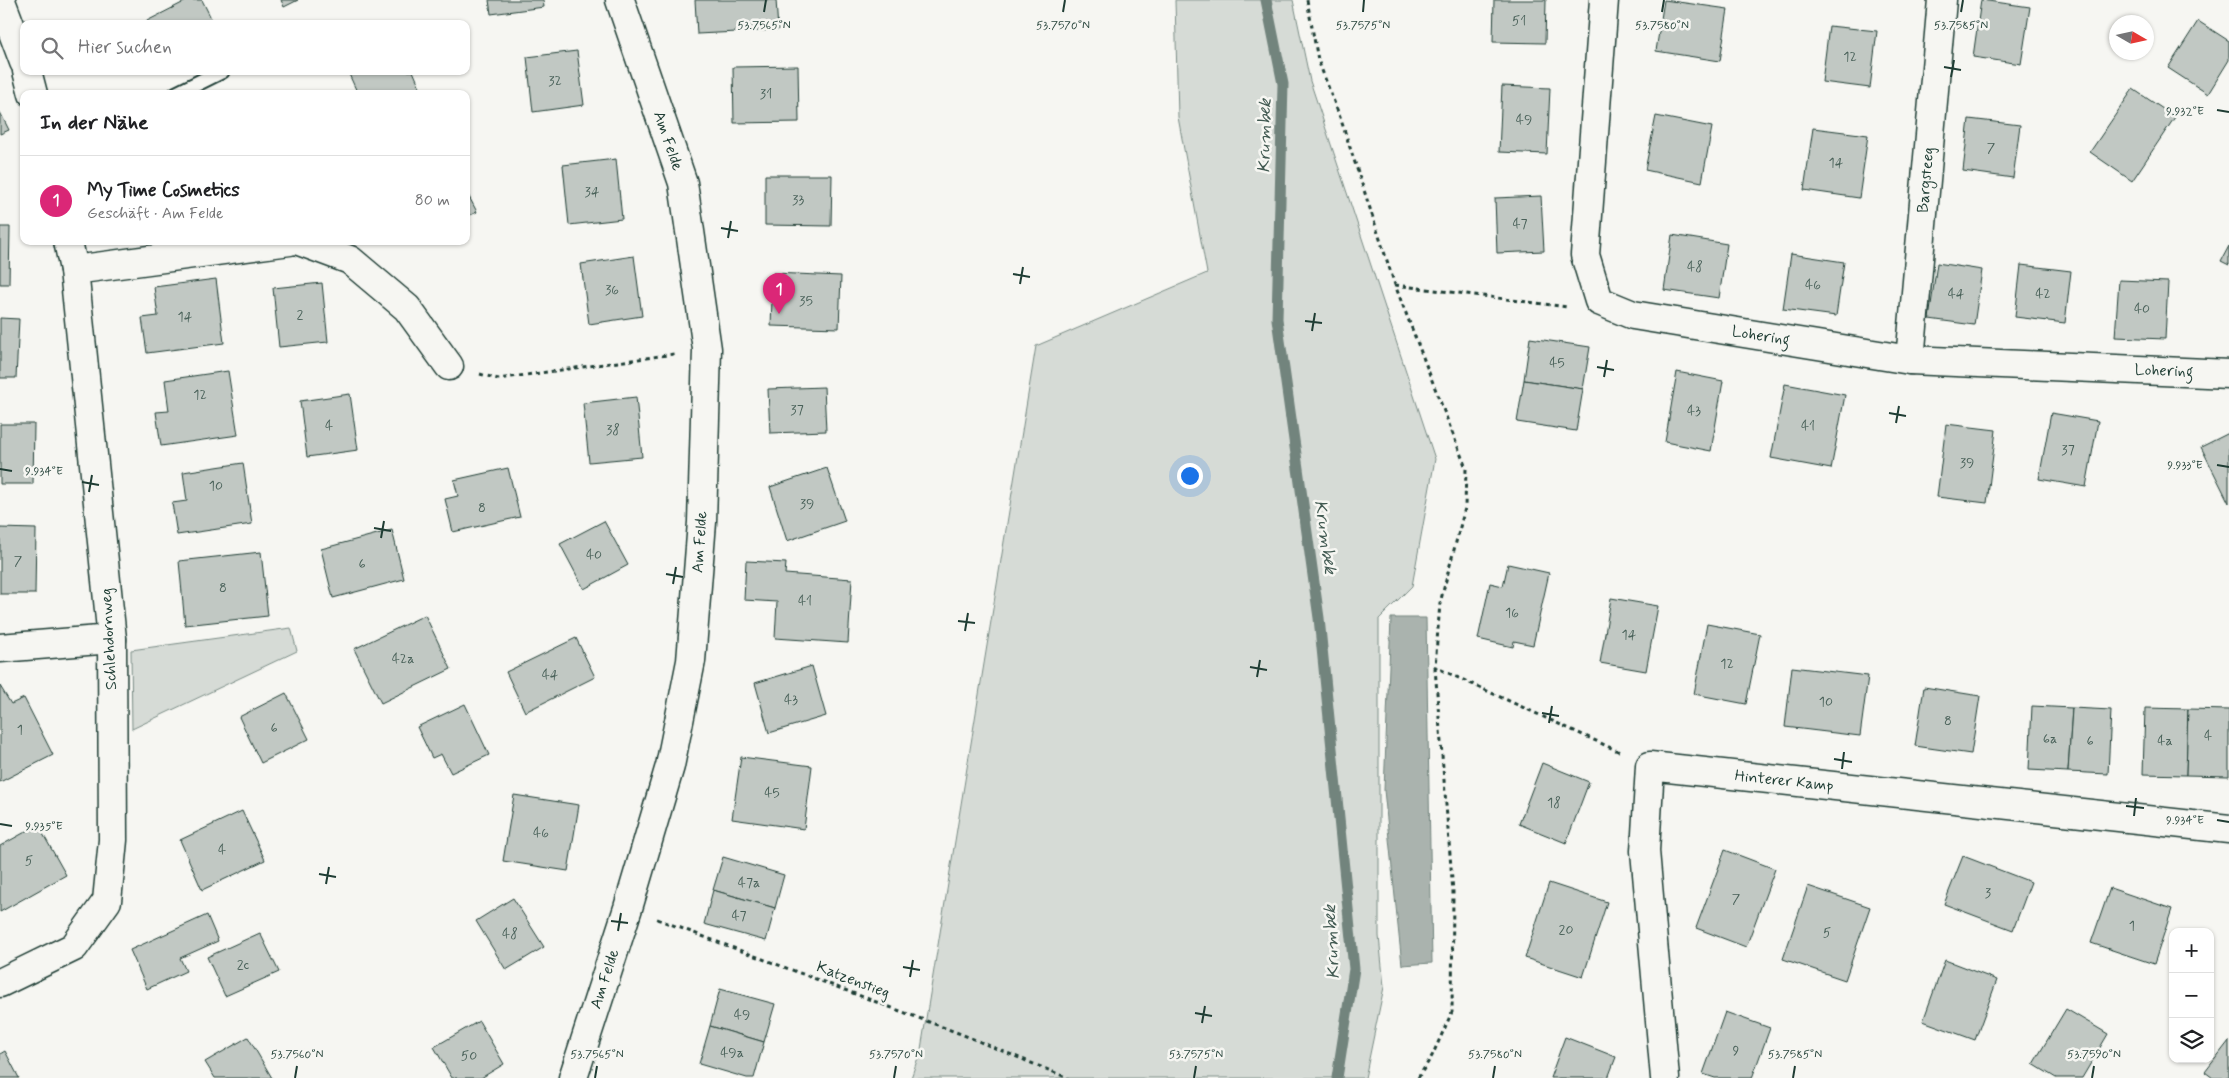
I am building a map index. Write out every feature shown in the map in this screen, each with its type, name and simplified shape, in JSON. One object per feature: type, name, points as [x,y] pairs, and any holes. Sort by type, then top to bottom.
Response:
[{"type":"street","name":"Am Felde","points":[[573,1078],[628,908],[670,766],[691,661],[702,522],[707,349],[683,183],[620,0]]},
{"type":"street","points":[[1600,301],[1585,255],[1604,0]]},
{"type":"street","name":"Bargsteeg","points":[[1910,360],[1942,0]]},
{"type":"street","points":[[1,1],[20,51]]},
{"type":"street","points":[[28,75],[32,90]]},
{"type":"street","name":"Schlehdornweg","points":[[0,983],[74,947],[107,901],[113,840],[112,640],[74,270],[69,245]]},
{"type":"street","points":[[74,270],[260,245]]},
{"type":"street","points":[[310,245],[350,260],[407,308],[449,366]]},
{"type":"street","name":"Lohering","points":[[1600,301],[1633,315],[1910,360],[2229,374]]},
{"type":"street","points":[[0,648],[112,640]]},
{"type":"street","points":[[1650,766],[1645,851],[1665,1078]]},
{"type":"street","name":"Hinterer Kamp","points":[[1650,766],[2229,829]]},
{"type":"lane","points":[[184,90],[214,75]]},
{"type":"path","points":[[1307,0],[1318,60],[1341,120],[1396,285],[1466,468],[1465,508],[1440,603],[1435,667],[1453,892],[1452,1012],[1432,1056],[1418,1078]]},
{"type":"path","points":[[1396,285],[1572,308],[1600,301]]},
{"type":"path","points":[[449,366],[498,379],[707,349]]},
{"type":"path","points":[[1435,667],[1650,766]]},
{"type":"path","name":"Katzenstieg","points":[[628,908],[961,1034],[1068,1078]]},
{"type":"shaded area","points":[[1175,0],[1293,0],[1310,81],[1435,459],[1412,586],[1379,619],[1379,936],[1384,987],[1365,1078],[911,1078],[921,1049],[1036,346],[1207,273],[1178,117]]},
{"type":"shaded area","points":[[1391,618],[1426,618],[1432,963],[1402,965],[1384,790]]},
{"type":"shaded area","points":[[291,628],[297,651],[132,729],[131,650]]},
{"type":"building","points":[[188,0],[202,0],[212,20],[149,20]]},
{"type":"building","points":[[281,0],[298,0],[284,7]]},
{"type":"building","points":[[489,0],[543,0],[544,7],[491,14]]},
{"type":"building","points":[[695,0],[776,0],[778,30],[697,34]]},
{"type":"building","points":[[1494,0],[1546,0],[1545,43],[1493,42]]},
{"type":"building","points":[[1664,0],[1728,9],[1720,61],[1656,51]]},
{"type":"building","points":[[1981,0],[2030,7],[2021,64],[1973,57]]},
{"type":"building","points":[[2198,21],[2229,41],[2229,60],[2208,94],[2168,68]]},
{"type":"building","points":[[1829,26],[1877,31],[1870,88],[1822,82]]},
{"type":"building","points":[[577,51],[584,105],[533,112],[527,57]]},
{"type":"building","points":[[798,66],[799,122],[734,123],[733,67]]},
{"type":"building","points":[[349,75],[415,75],[421,90],[356,90]]},
{"type":"building","points":[[1502,86],[1550,88],[1547,154],[1499,152]]},
{"type":"building","points":[[2133,89],[2175,117],[2132,181],[2090,152]]},
{"type":"building","points":[[0,112],[9,130],[0,134]]},
{"type":"building","points":[[1656,116],[1712,127],[1702,182],[1645,170]]},
{"type":"building","points":[[1969,119],[2020,125],[2013,178],[1963,171]]},
{"type":"building","points":[[1813,128],[1868,135],[1859,198],[1804,190]]},
{"type":"building","points":[[616,159],[622,219],[569,225],[563,165]]},
{"type":"building","points":[[765,175],[832,175],[831,226],[765,225]]},
{"type":"building","points":[[1541,196],[1544,251],[1497,253],[1495,198]]},
{"type":"building","points":[[470,199],[477,212],[470,215]]},
{"type":"building","points":[[0,227],[10,227],[9,284],[0,284]]},
{"type":"building","points":[[1672,235],[1727,244],[1719,298],[1664,290]]},
{"type":"building","points":[[2229,246],[2229,265],[2221,261]]},
{"type":"building","points":[[1791,254],[1844,262],[1836,316],[1783,309]]},
{"type":"building","points":[[634,256],[642,316],[589,324],[581,264]]},
{"type":"building","points":[[1937,263],[1982,270],[1974,325],[1929,319]]},
{"type":"building","points":[[2021,265],[2071,271],[2065,323],[2015,317]]},
{"type":"building","points":[[773,273],[841,276],[839,328],[771,326]]},
{"type":"building","points":[[216,279],[224,343],[147,353],[142,318],[158,316],[154,287]]},
{"type":"building","points":[[2119,280],[2168,282],[2165,339],[2115,337]]},
{"type":"building","points":[[322,283],[328,342],[279,347],[273,288]]},
{"type":"building","points":[[0,318],[19,319],[16,378],[0,378]]},
{"type":"building","points":[[1530,338],[1590,347],[1583,389],[1524,380]]},
{"type":"building","points":[[228,371],[238,435],[161,446],[156,412],[169,411],[165,380]]},
{"type":"building","points":[[1677,372],[1723,381],[1711,451],[1665,442]]},
{"type":"building","points":[[1524,380],[1583,389],[1576,431],[1517,422]]},
{"type":"building","points":[[1785,384],[1845,395],[1831,469],[1771,458]]},
{"type":"building","points":[[824,387],[826,431],[770,433],[768,389]]},
{"type":"building","points":[[350,394],[358,450],[307,457],[300,401]]},
{"type":"building","points":[[636,397],[642,457],[589,462],[583,403]]},
{"type":"building","points":[[2051,413],[2098,421],[2086,487],[2039,479]]},
{"type":"building","points":[[0,424],[34,424],[33,484],[0,484]]},
{"type":"building","points":[[1946,424],[1996,430],[1987,503],[1937,497]]},
{"type":"building","points":[[2229,433],[2229,503],[2201,447]]},
{"type":"building","points":[[243,463],[252,524],[177,535],[172,503],[187,501],[183,472]]},
{"type":"building","points":[[508,468],[520,517],[453,532],[445,499],[458,496],[454,480]]},
{"type":"building","points":[[827,468],[845,521],[787,541],[770,487]]},
{"type":"building","points":[[604,521],[628,565],[584,589],[560,544]]},
{"type":"building","points":[[0,528],[36,529],[35,594],[0,594]]},
{"type":"building","points":[[392,530],[404,579],[333,598],[321,549]]},
{"type":"building","points":[[261,552],[268,616],[185,625],[179,561]]},
{"type":"building","points":[[746,561],[786,563],[785,574],[852,579],[848,643],[775,638],[777,602],[744,600]]},
{"type":"building","points":[[1508,564],[1549,573],[1533,645],[1514,641],[1513,647],[1478,639],[1490,583],[1503,586]]},
{"type":"building","points":[[1611,598],[1658,606],[1646,671],[1600,663]]},
{"type":"building","points":[[425,615],[451,669],[381,703],[354,649]]},
{"type":"building","points":[[1707,624],[1760,634],[1746,704],[1694,694]]},
{"type":"building","points":[[576,638],[595,677],[525,712],[506,672]]},
{"type":"building","points":[[812,666],[826,716],[769,733],[755,683]]},
{"type":"building","points":[[1792,667],[1868,676],[1860,736],[1785,727]]},
{"type":"building","points":[[0,686],[11,704],[24,698],[53,755],[0,782]]},
{"type":"building","points":[[1924,687],[1980,696],[1971,754],[1915,746]]},
{"type":"building","points":[[286,693],[309,739],[261,763],[239,717]]},
{"type":"building","points":[[465,704],[489,755],[451,773],[441,754],[432,758],[417,727]]},
{"type":"building","points":[[2032,706],[2072,708],[2068,772],[2029,770]]},
{"type":"building","points":[[2072,708],[2111,710],[2108,774],[2068,772]]},
{"type":"building","points":[[2145,708],[2188,709],[2186,775],[2143,774]]},
{"type":"building","points":[[2188,709],[2229,710],[2229,776],[2186,775]]},
{"type":"building","points":[[741,757],[812,766],[804,829],[732,819]]},
{"type":"building","points":[[1542,763],[1589,782],[1566,843],[1519,824]]},
{"type":"building","points":[[514,795],[579,805],[568,871],[503,861]]},
{"type":"building","points":[[242,811],[265,860],[202,890],[180,840]]},
{"type":"building","points":[[38,825],[66,875],[0,912],[0,846]]},
{"type":"building","points":[[1725,850],[1775,869],[1746,947],[1696,928]]},
{"type":"building","points":[[1963,856],[2031,882],[2013,930],[1944,904]]},
{"type":"building","points":[[723,857],[784,875],[775,908],[713,890]]},
{"type":"building","points":[[1549,883],[1607,902],[1583,977],[1525,958]]},
{"type":"building","points":[[1808,886],[1870,907],[1845,980],[1783,959]]},
{"type":"building","points":[[2110,888],[2172,909],[2154,964],[2091,943]]},
{"type":"building","points":[[713,890],[775,908],[766,941],[704,924]]},
{"type":"building","points":[[513,898],[544,947],[506,970],[476,921]]},
{"type":"building","points":[[207,915],[218,941],[180,958],[186,971],[147,989],[130,950]]},
{"type":"building","points":[[260,933],[279,972],[225,996],[207,957]]},
{"type":"building","points":[[1945,960],[1997,980],[1975,1040],[1923,1021]]},
{"type":"building","points":[[720,989],[775,1004],[764,1042],[710,1026]]},
{"type":"building","points":[[2066,1009],[2108,1034],[2082,1078],[2056,1078],[2033,1064]]},
{"type":"building","points":[[1725,1012],[1770,1028],[1752,1078],[1715,1078],[1703,1074]]},
{"type":"building","points":[[479,1021],[504,1064],[481,1078],[452,1078],[434,1047]]},
{"type":"building","points":[[710,1026],[764,1042],[754,1078],[747,1078],[699,1064]]},
{"type":"building","points":[[248,1037],[272,1078],[215,1078],[205,1062]]},
{"type":"building","points":[[1565,1037],[1616,1057],[1608,1078],[1550,1078]]},
{"type":"building","points":[[2229,1041],[2229,1078],[2213,1078],[2205,1072],[2214,1063]]},
{"type":"building","points":[[5,1051],[19,1078],[0,1078],[0,1054]]},
{"type":"waterway","name":"Krumbek","points":[[1266,0],[1283,84],[1277,319],[1319,618],[1354,969],[1337,1078]]},
{"type":"place","name":"My Time Cosmetics","points":[[779,314]]}]
